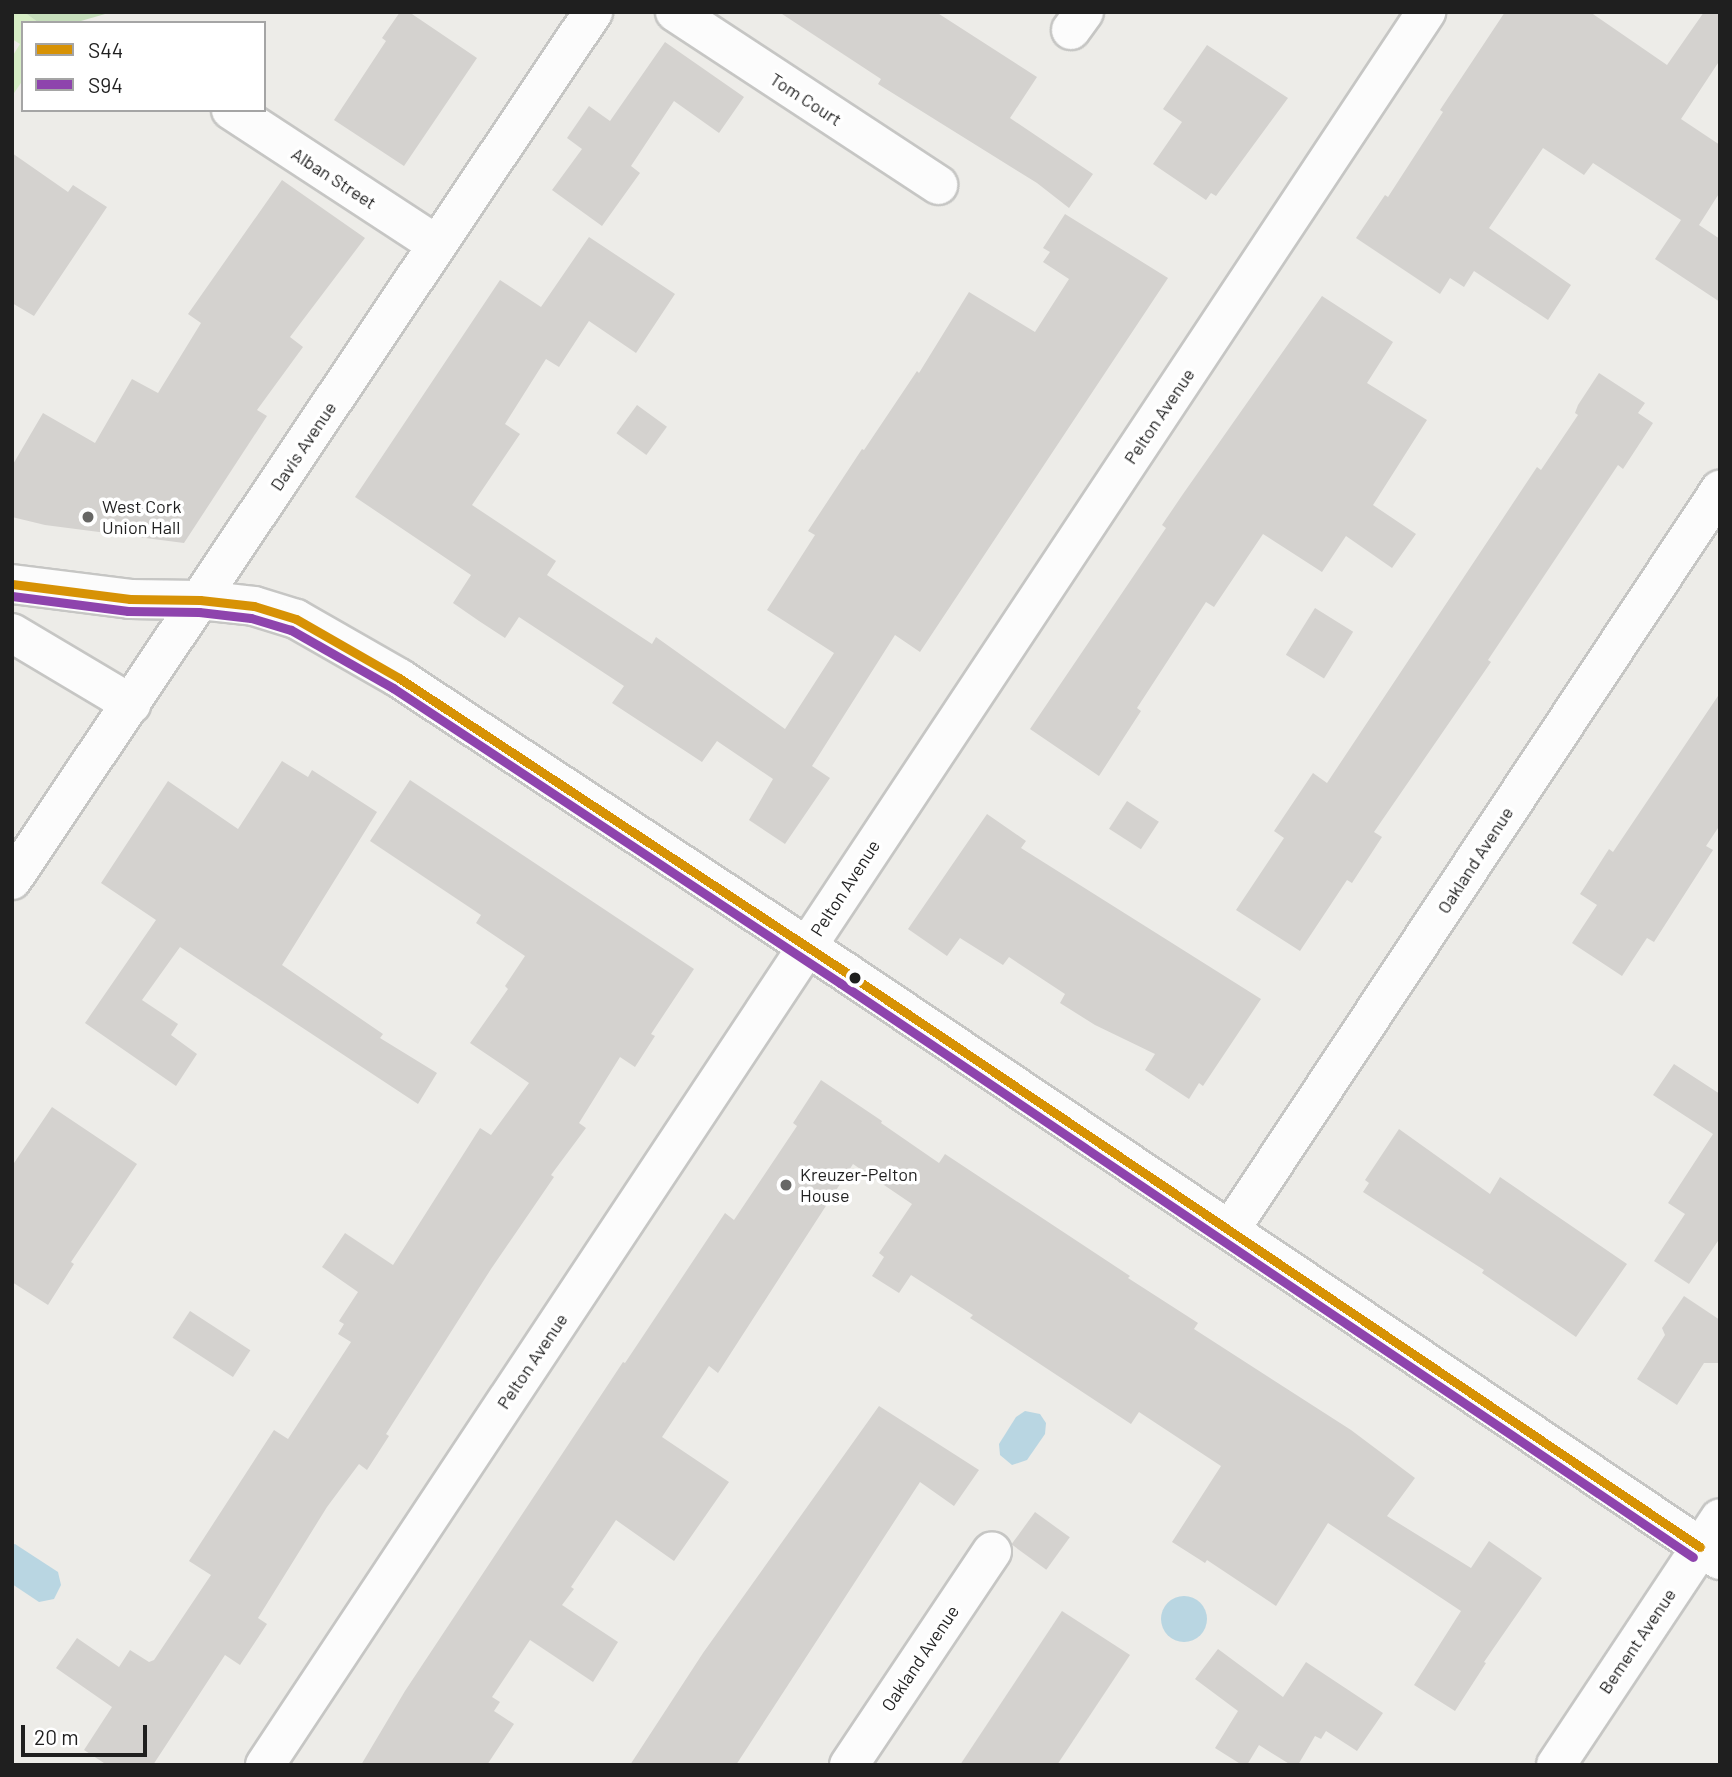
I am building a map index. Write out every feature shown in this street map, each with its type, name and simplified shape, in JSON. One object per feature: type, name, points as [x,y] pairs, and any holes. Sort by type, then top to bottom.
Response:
[{"type":"street","name":"Davis Avenue","points":[[12,880],[593,12]]},
{"type":"street","name":"Tom Court","points":[[675,12],[938,185]]},
{"type":"street","name":"Pelton Avenue","points":[[265,1765],[1426,12]]},
{"type":"street","name":"Alban Street","points":[[234,112],[437,245]]},
{"type":"street","name":"Oakland Avenue","points":[[1230,1230],[1720,490]]},
{"type":"street","points":[[12,583],[130,599],[201,600],[254,606],[296,619],[399,678],[807,946],[1230,1230],[1713,1542]]},
{"type":"street","points":[[12,633],[131,704]]},
{"type":"street","name":"Bement Avenue","points":[[1556,1765],[1713,1542]]},
{"type":"street","name":"Oakland Avenue","points":[[849,1765],[992,1551]]},
{"type":"green space","points":[[12,12],[24,12],[36,21],[21,21],[21,83],[12,96],[12,57],[20,44],[12,39]]},
{"type":"green space","points":[[24,12],[112,12],[81,21],[36,21]]},
{"type":"water","points":[[1025,1411],[1040,1414],[1046,1423],[1045,1434],[1027,1460],[1012,1465],[1000,1455],[999,1444],[1016,1417]]},
{"type":"water","points":[[15,1544],[58,1572],[61,1585],[54,1599],[39,1602],[12,1584],[12,1545]]},
{"type":"water","points":[[1184,1596],[1200,1603],[1207,1619],[1200,1635],[1184,1642],[1168,1635],[1161,1619],[1168,1603]]},
{"type":"building","points":[[400,12],[409,12],[477,58],[404,166],[334,120],[386,41],[382,38]]},
{"type":"building","points":[[779,12],[936,12],[1037,77],[1010,118],[1093,174],[1069,208],[1037,183],[878,84],[881,79]]},
{"type":"building","points":[[1505,12],[1590,12],[1667,65],[1704,12],[1720,12],[1720,60],[1681,119],[1720,145],[1720,192],[1699,225],[1720,239],[1720,302],[1655,259],[1681,220],[1593,163],[1584,175],[1543,148],[1489,228],[1571,285],[1548,320],[1474,271],[1464,287],[1450,278],[1440,294],[1356,238],[1385,195],[1388,197],[1443,112],[1440,110]]},
{"type":"building","points":[[665,42],[744,97],[719,133],[674,101],[631,166],[640,173],[602,226],[552,190],[582,149],[567,138],[589,106],[610,121]]},
{"type":"building","points":[[1207,45],[1288,98],[1216,196],[1211,193],[1206,200],[1153,164],[1182,122],[1163,109]]},
{"type":"building","points":[[12,153],[68,192],[73,185],[107,207],[34,316],[12,303]]},
{"type":"building","points":[[282,180],[365,238],[290,337],[303,347],[257,410],[267,416],[184,543],[45,525],[12,517],[12,466],[43,413],[95,443],[132,379],[158,393],[201,323],[188,314]]},
{"type":"building","points":[[1065,214],[1168,278],[920,652],[895,635],[812,766],[830,778],[785,844],[749,820],[773,779],[717,741],[702,762],[612,703],[624,686],[519,617],[505,638],[479,621],[453,603],[471,575],[355,497],[500,280],[541,307],[589,237],[675,294],[636,353],[589,321],[559,367],[546,359],[505,424],[520,434],[472,505],[556,561],[547,575],[652,644],[656,637],[785,729],[834,653],[767,610],[815,535],[808,531],[862,449],[864,450],[917,371],[919,373],[969,292],[1035,332],[1069,279],[1043,262],[1050,252],[1043,248]]},
{"type":"building","points":[[1322,296],[1393,342],[1367,383],[1427,420],[1373,505],[1416,534],[1392,568],[1346,536],[1322,572],[1263,534],[1214,607],[1206,602],[1137,708],[1141,711],[1099,776],[1030,729],[1166,528],[1162,525]]},
{"type":"building","points":[[1599,373],[1645,403],[1638,413],[1653,423],[1623,469],[1618,465],[1488,660],[1491,662],[1374,832],[1382,837],[1352,883],[1347,880],[1300,951],[1236,910],[1284,838],[1274,831],[1313,773],[1327,783],[1537,467],[1541,470],[1578,415],[1575,413],[1578,405]]},
{"type":"building","points":[[637,405],[667,427],[646,455],[616,433]]},
{"type":"building","points":[[1315,608],[1353,632],[1324,678],[1286,655]]},
{"type":"building","points":[[1720,693],[1720,825],[1706,846],[1713,850],[1654,942],[1647,938],[1622,976],[1572,943],[1597,905],[1580,894],[1609,849],[1613,852]]},
{"type":"building","points":[[282,761],[308,777],[312,770],[377,812],[282,965],[383,1034],[380,1038],[437,1073],[418,1104],[180,947],[142,1000],[178,1024],[171,1035],[197,1054],[176,1086],[85,1023],[156,920],[101,883],[168,781],[238,829]]},
{"type":"building","points":[[410,780],[694,969],[651,1034],[655,1036],[635,1067],[620,1057],[579,1123],[586,1128],[551,1175],[554,1177],[491,1269],[386,1434],[389,1436],[367,1470],[359,1464],[327,1507],[258,1618],[267,1624],[240,1665],[225,1655],[153,1765],[107,1765],[84,1750],[112,1707],[56,1668],[77,1638],[119,1667],[130,1650],[149,1662],[154,1660],[211,1575],[189,1561],[274,1430],[288,1439],[351,1342],[338,1334],[344,1324],[339,1321],[358,1292],[322,1267],[345,1233],[393,1265],[480,1128],[491,1135],[529,1083],[470,1043],[508,989],[505,986],[525,956],[476,923],[481,915],[370,841]]},
{"type":"building","points":[[1127,801],[1159,822],[1141,849],[1109,829]]},
{"type":"building","points":[[987,814],[1026,841],[1021,848],[1261,999],[1203,1086],[1199,1083],[1189,1099],[1145,1070],[1155,1054],[1095,1025],[1060,1003],[1065,994],[1009,957],[1003,965],[960,938],[947,956],[908,929]]},
{"type":"building","points":[[1674,1064],[1720,1094],[1720,1238],[1689,1284],[1654,1261],[1685,1214],[1668,1203],[1713,1134],[1653,1095]]},
{"type":"building","points":[[821,1080],[939,1163],[945,1154],[1130,1276],[1128,1278],[1198,1323],[1194,1329],[1351,1430],[1415,1478],[1387,1516],[1471,1568],[1489,1541],[1542,1578],[1484,1662],[1486,1663],[1455,1711],[1414,1685],[1461,1611],[1328,1523],[1276,1606],[1207,1560],[1205,1563],[1172,1542],[1221,1466],[1139,1412],[1131,1424],[970,1318],[973,1315],[911,1275],[899,1293],[872,1276],[884,1257],[879,1253],[912,1204],[853,1164],[718,1373],[709,1366],[662,1437],[729,1482],[674,1561],[616,1520],[571,1587],[574,1589],[562,1605],[618,1642],[593,1682],[530,1640],[492,1697],[500,1702],[494,1711],[514,1724],[487,1765],[361,1765],[405,1691],[623,1362],[625,1363],[725,1213],[734,1220],[797,1126],[793,1123]]},
{"type":"building","points":[[52,1107],[137,1164],[71,1262],[74,1264],[48,1305],[12,1282],[12,1166]]},
{"type":"building","points":[[1399,1129],[1490,1194],[1500,1177],[1627,1264],[1576,1337],[1482,1273],[1484,1270],[1363,1192],[1369,1183],[1365,1180]]},
{"type":"building","points":[[1684,1296],[1720,1320],[1720,1363],[1704,1363],[1677,1405],[1637,1379],[1665,1335],[1662,1328]]},
{"type":"building","points":[[190,1311],[250,1350],[233,1377],[173,1338]]},
{"type":"building","points":[[879,1406],[979,1470],[954,1506],[920,1482],[736,1765],[630,1765],[703,1653]]},
{"type":"building","points":[[1035,1512],[1070,1537],[1046,1570],[1011,1544]]},
{"type":"building","points":[[1062,1611],[1130,1655],[1057,1765],[960,1765]]},
{"type":"building","points":[[1218,1649],[1283,1697],[1306,1662],[1383,1713],[1357,1751],[1326,1731],[1321,1739],[1315,1736],[1298,1765],[1291,1765],[1259,1745],[1247,1765],[1242,1765],[1215,1748],[1238,1711],[1195,1679]]},
{"type":"transit line","name":"S44","points":[[12,584],[130,599],[200,600],[254,606],[296,619],[399,678],[847,973],[1700,1547]]},
{"type":"transit line","name":"S94","points":[[12,596],[128,611],[199,612],[251,618],[291,630],[393,688],[840,983],[1693,1557]]},
{"type":"place","name":"West Cork Union Hall","points":[[88,517]]},
{"type":"place","name":"Kreuzer-Pelton House","points":[[786,1185]]}]
